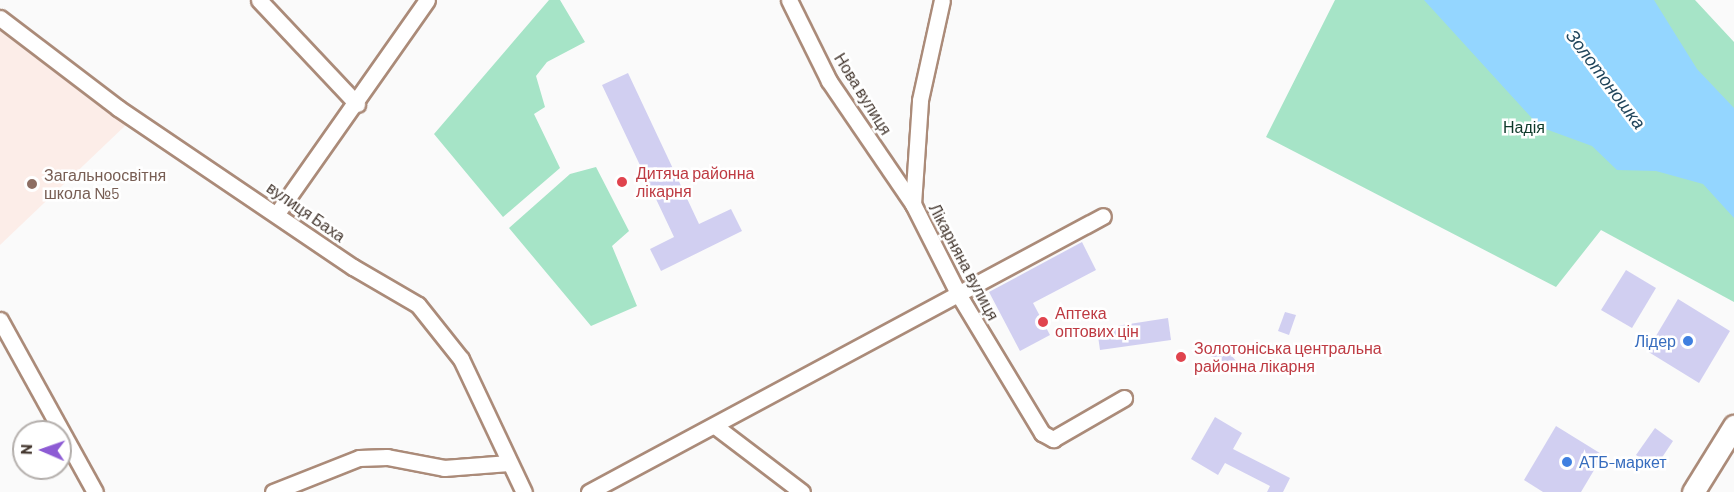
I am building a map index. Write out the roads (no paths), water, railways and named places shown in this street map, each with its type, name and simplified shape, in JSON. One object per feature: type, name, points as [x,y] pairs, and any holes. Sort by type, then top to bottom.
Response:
[{"type":"main road","points":[[1693,492],[1734,426]]},
{"type":"street","points":[[259,0],[357,104]]},
{"type":"street","points":[[278,212],[357,104],[427,0]]},
{"type":"street","name":"Нова вулиця","points":[[789,0],[829,81],[913,204]]},
{"type":"street","name":"Лікарняна вулиця","points":[[942,0],[920,100],[913,204],[960,297],[1042,433],[1053,439],[1124,398]]},
{"type":"street","name":"вулиця Баха","points":[[0,18],[118,108],[278,212],[353,267],[418,305],[461,359],[524,492]]},
{"type":"street","points":[[589,492],[960,297],[1103,216]]},
{"type":"street","points":[[0,320],[95,492]]},
{"type":"street","points":[[715,426],[802,492]]},
{"type":"street","points":[[273,492],[359,458],[387,457],[444,468],[509,463]]},
{"type":"water","name":"Золотоношка","points":[[1424,0],[1654,0],[1697,69],[1734,108],[1734,218],[1703,184],[1656,171],[1617,170],[1592,146],[1540,127]]},
{"type":"place","name":"Дитяча районна лікарня","points":[[622,182]]},
{"type":"place","name":"Загальноосвітня школа №5","points":[[32,184]]},
{"type":"place","name":"Аптека оптових цін","points":[[1043,322]]},
{"type":"place","name":"Лідер","points":[[1688,341]]},
{"type":"place","name":"Золотоніська центральна районна лікарня","points":[[1181,357]]},
{"type":"place","name":"АТБ-маркет","points":[[1567,462]]},
{"type":"park label","name":"Надія","points":[[1524,127]]}]
